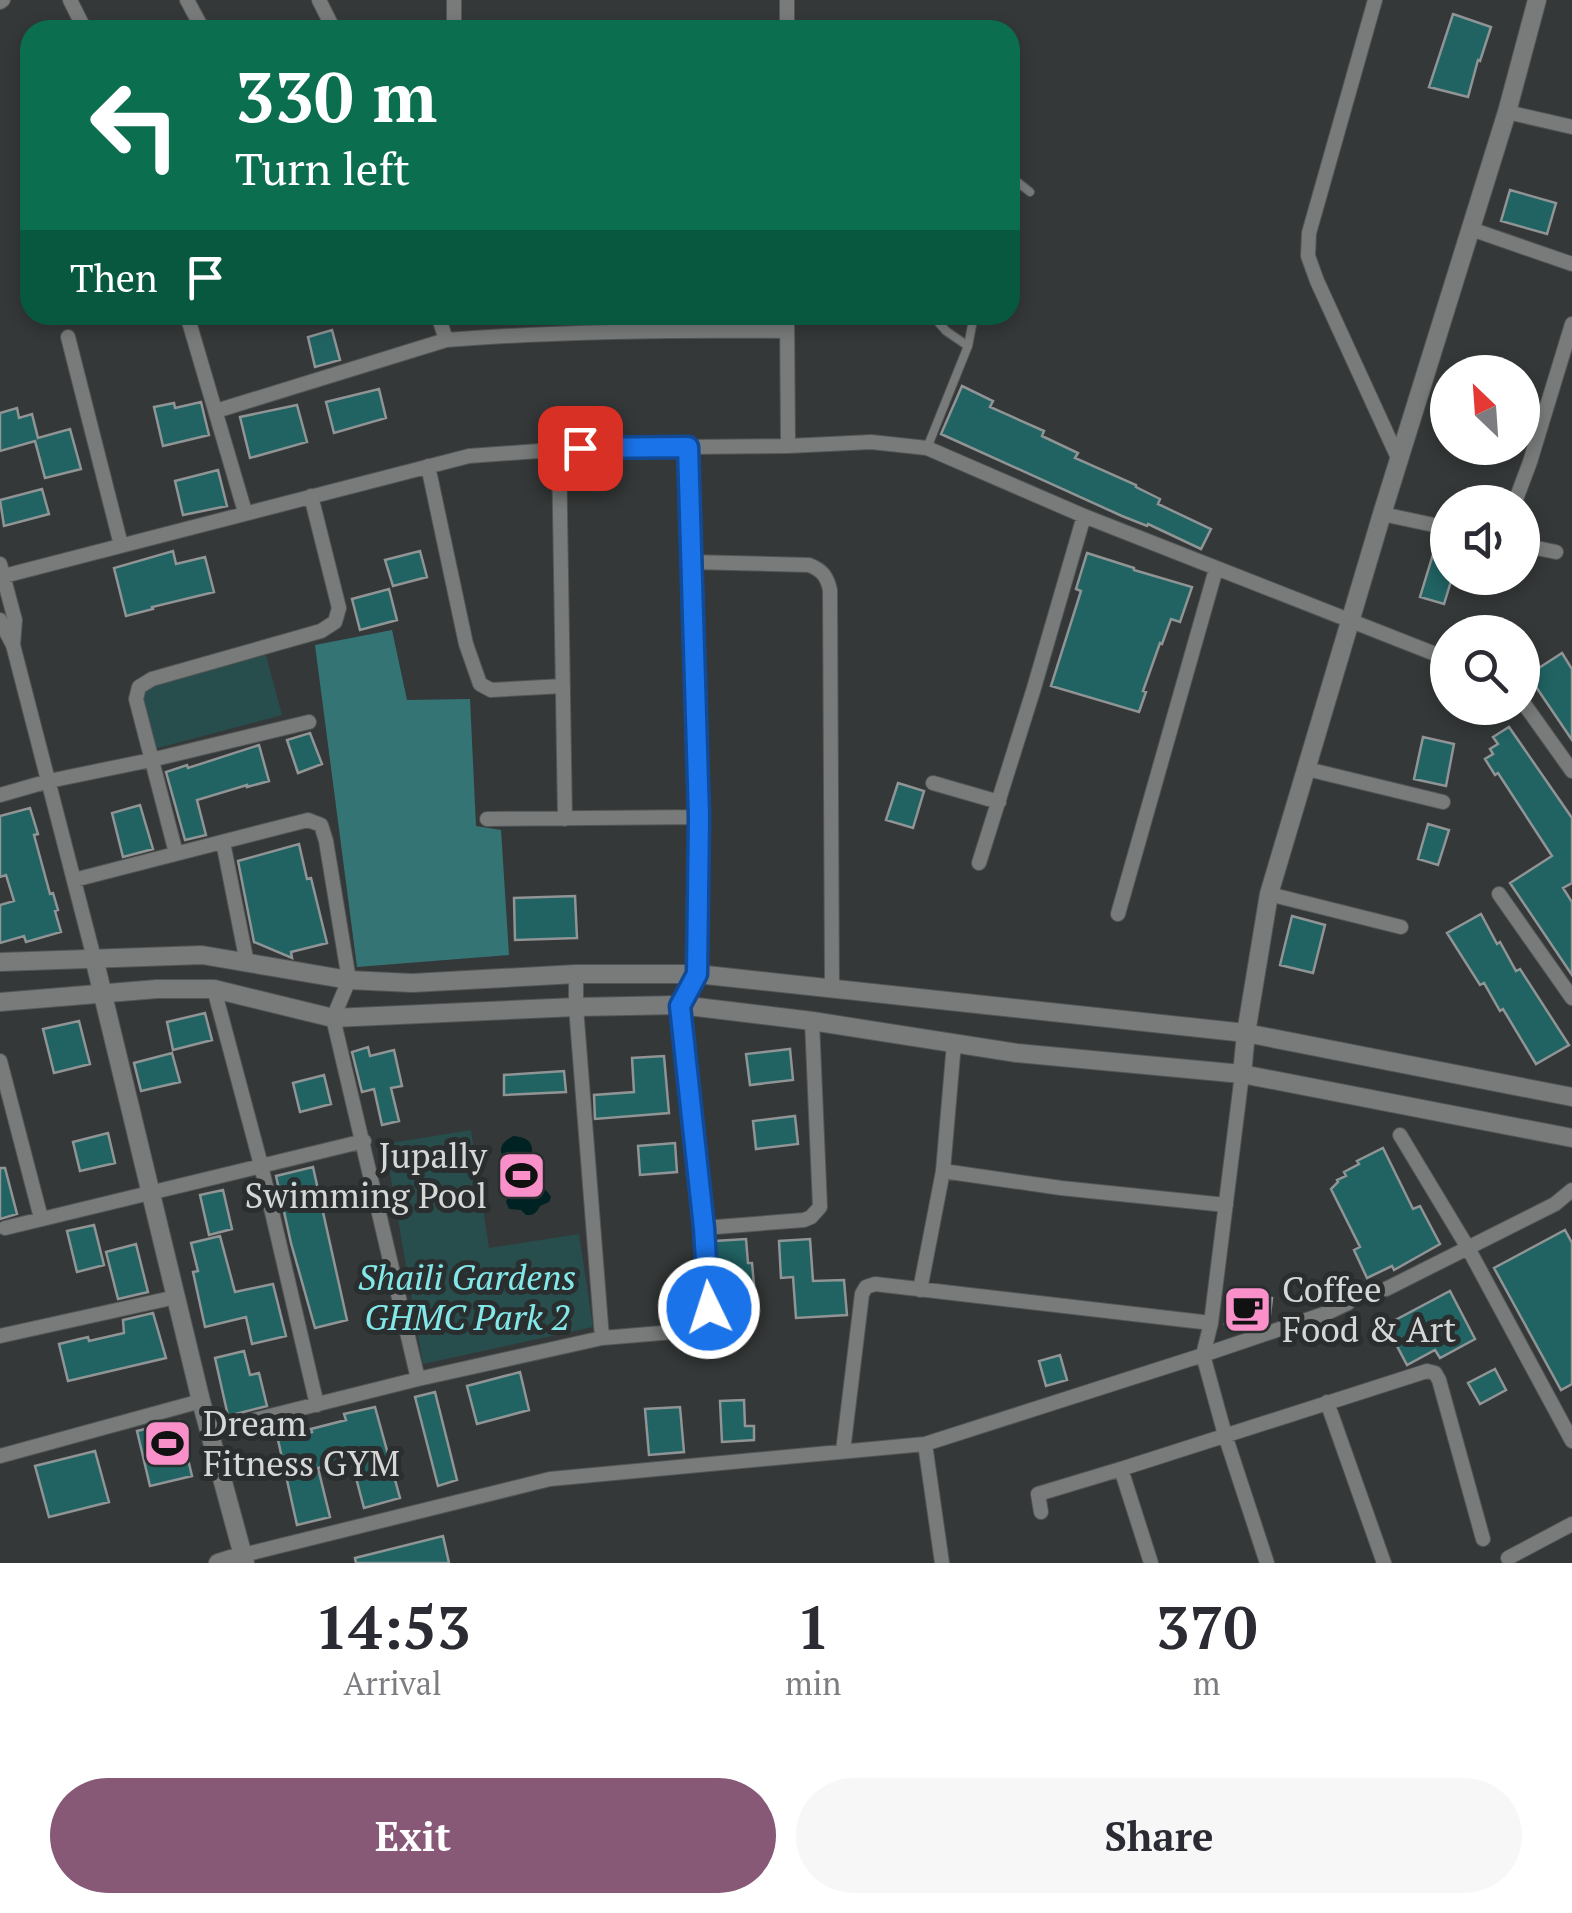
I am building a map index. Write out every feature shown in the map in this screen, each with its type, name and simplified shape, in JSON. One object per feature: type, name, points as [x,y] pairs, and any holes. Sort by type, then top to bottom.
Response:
[{"type":"street","points":[[1374,0],[1309,233],[1308,256],[1399,460]]},
{"type":"street","points":[[1267,1563],[1203,1355],[1246,1032],[1269,894],[1507,112],[1537,0]]},
{"type":"street","points":[[1507,112],[1572,127]]},
{"type":"street","points":[[1471,229],[1572,264]]},
{"type":"street","points":[[1521,485],[1572,324]]},
{"type":"street","points":[[190,325],[245,512]]},
{"type":"street","points":[[441,325],[446,340]]},
{"type":"street","points":[[532,325],[532,333]]},
{"type":"street","points":[[216,411],[446,340],[624,325]]},
{"type":"street","points":[[786,325],[788,446]]},
{"type":"street","points":[[68,337],[122,545]]},
{"type":"street","points":[[244,1559],[201,1401],[104,994],[4,622],[1,572],[469,456],[871,442],[928,448],[1084,516],[1430,652]]},
{"type":"street","points":[[210,1431],[602,1338],[687,1332],[705,1324],[709,1308],[704,1228],[680,1006],[697,974],[699,817],[688,447]]},
{"type":"street","points":[[559,450],[565,819]]},
{"type":"street","points":[[428,466],[466,644],[480,684],[491,690],[563,686]]},
{"type":"street","points":[[176,853],[136,698],[139,687],[152,679],[322,631],[335,622],[339,608],[311,496]]},
{"type":"street","points":[[1382,514],[1430,524]]},
{"type":"street","points":[[980,862],[1084,516]]},
{"type":"street","points":[[1540,549],[1556,552]]},
{"type":"street","points":[[690,562],[809,565],[819,568],[827,578],[832,988]]},
{"type":"street","points":[[1118,914],[1216,569]]},
{"type":"street","points":[[0,794],[308,722]]},
{"type":"street","points":[[1539,725],[1572,770]]},
{"type":"street","points":[[1306,768],[1443,802]]},
{"type":"street","points":[[933,783],[998,802]]},
{"type":"street","points":[[487,819],[699,817]]},
{"type":"street","points":[[74,880],[308,820],[321,826],[349,980],[333,1018],[418,1379]]},
{"type":"street","points":[[223,842],[246,962]]},
{"type":"street","points":[[1269,894],[1401,927]]},
{"type":"street","points":[[1499,894],[1572,998]]},
{"type":"street","points":[[0,962],[202,956],[349,980],[412,983],[576,974],[697,974],[1246,1032],[1572,1098]]},
{"type":"street","points":[[576,974],[602,1338]]},
{"type":"street","points":[[0,1002],[157,989],[214,989],[333,1018],[680,1006],[812,1021],[1017,1053],[1242,1074],[1572,1138]]},
{"type":"street","points":[[214,989],[261,1165],[317,1405]]},
{"type":"street","points":[[704,1228],[804,1220],[820,1207],[812,1021]]},
{"type":"street","points":[[920,1290],[943,1171],[954,1043]]},
{"type":"street","points":[[0,1061],[40,1218]]},
{"type":"street","points":[[1400,1134],[1468,1248],[1572,1442]]},
{"type":"street","points":[[5,1228],[364,1141]]},
{"type":"street","points":[[943,1171],[1060,1188],[1226,1204]]},
{"type":"street","points":[[1386,1289],[1555,1204],[1572,1190]]},
{"type":"street","points":[[842,1451],[864,1290],[875,1284],[1210,1323]]},
{"type":"street","points":[[0,1336],[176,1296]]},
{"type":"street","points":[[218,1563],[550,1480],[925,1444],[1203,1355],[1348,1303]]},
{"type":"street","points":[[1041,1512],[1038,1494],[1427,1370],[1440,1380],[1483,1540]]},
{"type":"street","points":[[0,1456],[201,1401]]},
{"type":"street","points":[[1328,1402],[1384,1563]]},
{"type":"street","points":[[925,1444],[942,1563]]},
{"type":"street","points":[[1121,1468],[1151,1563]]},
{"type":"street","points":[[1508,1558],[1572,1524]]},
{"type":"lane","points":[[1020,184],[1030,192]]},
{"type":"lane","points":[[941,325],[968,346]]},
{"type":"lane","points":[[928,448],[968,346],[972,325]]},
{"type":"green space","points":[[266,655],[282,715],[154,749],[138,688]]},
{"type":"green space","name":"Shaili Gardens GHMC Park 2","points":[[471,1130],[489,1248],[579,1234],[593,1327],[423,1364],[385,1144]]},
{"type":"shaded area","points":[[392,630],[407,700],[470,699],[476,826],[501,830],[509,955],[357,967],[315,645]]},
{"type":"shaded area","name":"Jupally Swimming Pool","points":[[513,1136],[529,1141],[534,1177],[551,1197],[531,1215],[509,1209],[506,1202],[512,1178],[501,1151],[505,1141]]},
{"type":"building","points":[[1453,14],[1491,27],[1468,97],[1429,87]]},
{"type":"building","points":[[1510,190],[1556,203],[1547,234],[1501,221]]},
{"type":"building","points":[[332,330],[340,360],[315,367],[308,337]]},
{"type":"building","points":[[962,386],[993,401],[990,407],[1044,431],[1042,436],[1078,453],[1075,458],[1136,485],[1160,499],[1158,504],[1211,529],[1201,549],[941,434]]},
{"type":"building","points":[[379,389],[386,418],[334,433],[326,402]]},
{"type":"building","points":[[201,402],[209,435],[163,446],[154,407],[174,403],[175,408]]},
{"type":"building","points":[[297,405],[307,442],[250,458],[240,417]]},
{"type":"building","points":[[17,408],[19,418],[32,414],[38,438],[70,429],[81,469],[45,478],[35,441],[0,451],[0,413]]},
{"type":"building","points":[[218,470],[227,506],[183,515],[175,481]]},
{"type":"building","points":[[42,489],[49,514],[4,526],[0,500]]},
{"type":"building","points":[[173,551],[176,564],[205,557],[214,592],[126,616],[114,568]]},
{"type":"building","points":[[420,551],[427,577],[393,586],[385,560]]},
{"type":"building","points":[[1087,553],[1192,587],[1180,622],[1171,619],[1160,643],[1139,712],[1051,686],[1081,591],[1076,589]]},
{"type":"building","points":[[1430,564],[1430,595],[1447,595],[1444,604],[1420,597]]},
{"type":"building","points":[[389,589],[397,620],[360,630],[352,599]]},
{"type":"building","points":[[1562,653],[1572,669],[1572,740],[1540,693],[1540,667]]},
{"type":"building","points":[[1509,727],[1572,818],[1572,883],[1563,888],[1572,902],[1572,975],[1510,883],[1552,856],[1485,759],[1498,744],[1493,737]]},
{"type":"building","points":[[310,733],[322,764],[298,773],[287,740]]},
{"type":"building","points":[[1423,737],[1454,744],[1446,786],[1414,779]]},
{"type":"building","points":[[259,745],[269,781],[197,800],[206,835],[185,840],[166,772]]},
{"type":"building","points":[[898,783],[924,791],[913,828],[886,820]]},
{"type":"building","points":[[140,805],[153,849],[123,857],[112,813]]},
{"type":"building","points":[[30,808],[61,932],[26,942],[24,936],[0,943],[0,905],[14,901],[6,875],[0,877],[0,816]]},
{"type":"building","points":[[1428,824],[1449,830],[1438,865],[1418,859]]},
{"type":"building","points":[[299,844],[327,943],[291,952],[292,958],[254,942],[238,861]]},
{"type":"building","points":[[575,896],[577,938],[515,940],[514,898]]},
{"type":"building","points":[[1481,914],[1497,944],[1500,942],[1516,971],[1520,969],[1569,1045],[1536,1064],[1503,1009],[1500,1011],[1484,983],[1480,985],[1447,933]]},
{"type":"building","points":[[1292,916],[1325,925],[1313,973],[1280,965]]},
{"type":"building","points":[[205,1013],[212,1040],[173,1050],[167,1022]]},
{"type":"building","points":[[79,1021],[90,1064],[54,1073],[43,1029]]},
{"type":"building","points":[[368,1047],[370,1056],[394,1050],[402,1086],[391,1088],[399,1121],[382,1125],[374,1089],[362,1092],[352,1052]]},
{"type":"building","points":[[790,1049],[793,1080],[750,1085],[746,1054]]},
{"type":"building","points":[[172,1053],[180,1082],[141,1091],[134,1063]]},
{"type":"building","points":[[664,1056],[669,1113],[595,1119],[594,1095],[634,1092],[632,1058]]},
{"type":"building","points":[[564,1071],[566,1092],[504,1095],[504,1075]]},
{"type":"building","points":[[324,1075],[331,1104],[300,1112],[293,1083]]},
{"type":"building","points":[[795,1116],[798,1144],[756,1149],[753,1121]]},
{"type":"building","points":[[108,1133],[115,1163],[80,1171],[73,1142]]},
{"type":"building","points":[[675,1143],[677,1172],[640,1175],[638,1146]]},
{"type":"building","points":[[1383,1148],[1413,1209],[1420,1206],[1440,1244],[1394,1270],[1392,1266],[1367,1278],[1354,1250],[1360,1247],[1331,1189],[1346,1176],[1344,1172],[1359,1164],[1357,1161]]},
{"type":"building","points":[[313,1167],[347,1320],[315,1328],[276,1176]]},
{"type":"building","points":[[0,1168],[5,1168],[17,1214],[0,1219]]},
{"type":"building","points":[[223,1190],[232,1229],[209,1235],[200,1195]]},
{"type":"building","points":[[94,1225],[104,1265],[77,1272],[67,1231]]},
{"type":"building","points":[[1565,1230],[1572,1243],[1572,1384],[1561,1390],[1494,1268]]},
{"type":"building","points":[[220,1236],[235,1292],[273,1284],[286,1336],[252,1344],[246,1317],[205,1327],[191,1243]]},
{"type":"building","points":[[746,1239],[754,1285],[718,1287],[715,1241]]},
{"type":"building","points":[[810,1239],[813,1281],[844,1280],[847,1315],[796,1318],[793,1277],[781,1278],[779,1241]]},
{"type":"building","points":[[136,1244],[148,1292],[118,1299],[106,1252]]},
{"type":"building","points":[[1450,1291],[1475,1339],[1440,1358],[1435,1350],[1407,1365],[1386,1325]]},
{"type":"building","points":[[1229,1293],[1272,1298],[1270,1315],[1254,1312],[1253,1319],[1245,1318],[1244,1326],[1225,1324]]},
{"type":"building","points":[[153,1313],[166,1358],[68,1381],[59,1344],[124,1333],[123,1320]]},
{"type":"building","points":[[244,1351],[250,1375],[259,1373],[267,1406],[228,1416],[215,1358]]},
{"type":"building","points":[[1060,1355],[1067,1380],[1046,1386],[1039,1361]]},
{"type":"building","points":[[1495,1369],[1506,1390],[1480,1404],[1468,1383]]},
{"type":"building","points":[[520,1372],[529,1410],[477,1424],[467,1386]]},
{"type":"building","points":[[435,1392],[457,1480],[438,1486],[415,1397]]},
{"type":"building","points":[[744,1400],[745,1426],[754,1426],[754,1440],[722,1442],[720,1401]]},
{"type":"building","points":[[375,1407],[400,1498],[364,1508],[351,1459],[318,1468],[330,1517],[297,1525],[278,1440],[312,1432],[311,1429],[346,1420],[344,1414]]},
{"type":"building","points":[[680,1407],[684,1452],[649,1455],[645,1409]]},
{"type":"building","points":[[179,1421],[192,1476],[150,1486],[137,1431]]},
{"type":"building","points":[[95,1451],[109,1502],[49,1517],[35,1466]]},
{"type":"building","points":[[443,1536],[449,1563],[356,1563],[355,1558]]},
{"type":"place","name":"Jupally Swimming Pool","points":[[522,1176]]},
{"type":"place","name":"Coffee Food & Art","points":[[1247,1310]]},
{"type":"place","name":"Dream Fitness GYM","points":[[168,1444]]},
{"type":"route","points":[[580,448],[688,447],[699,817],[697,974],[680,1006],[709,1308]]}]
